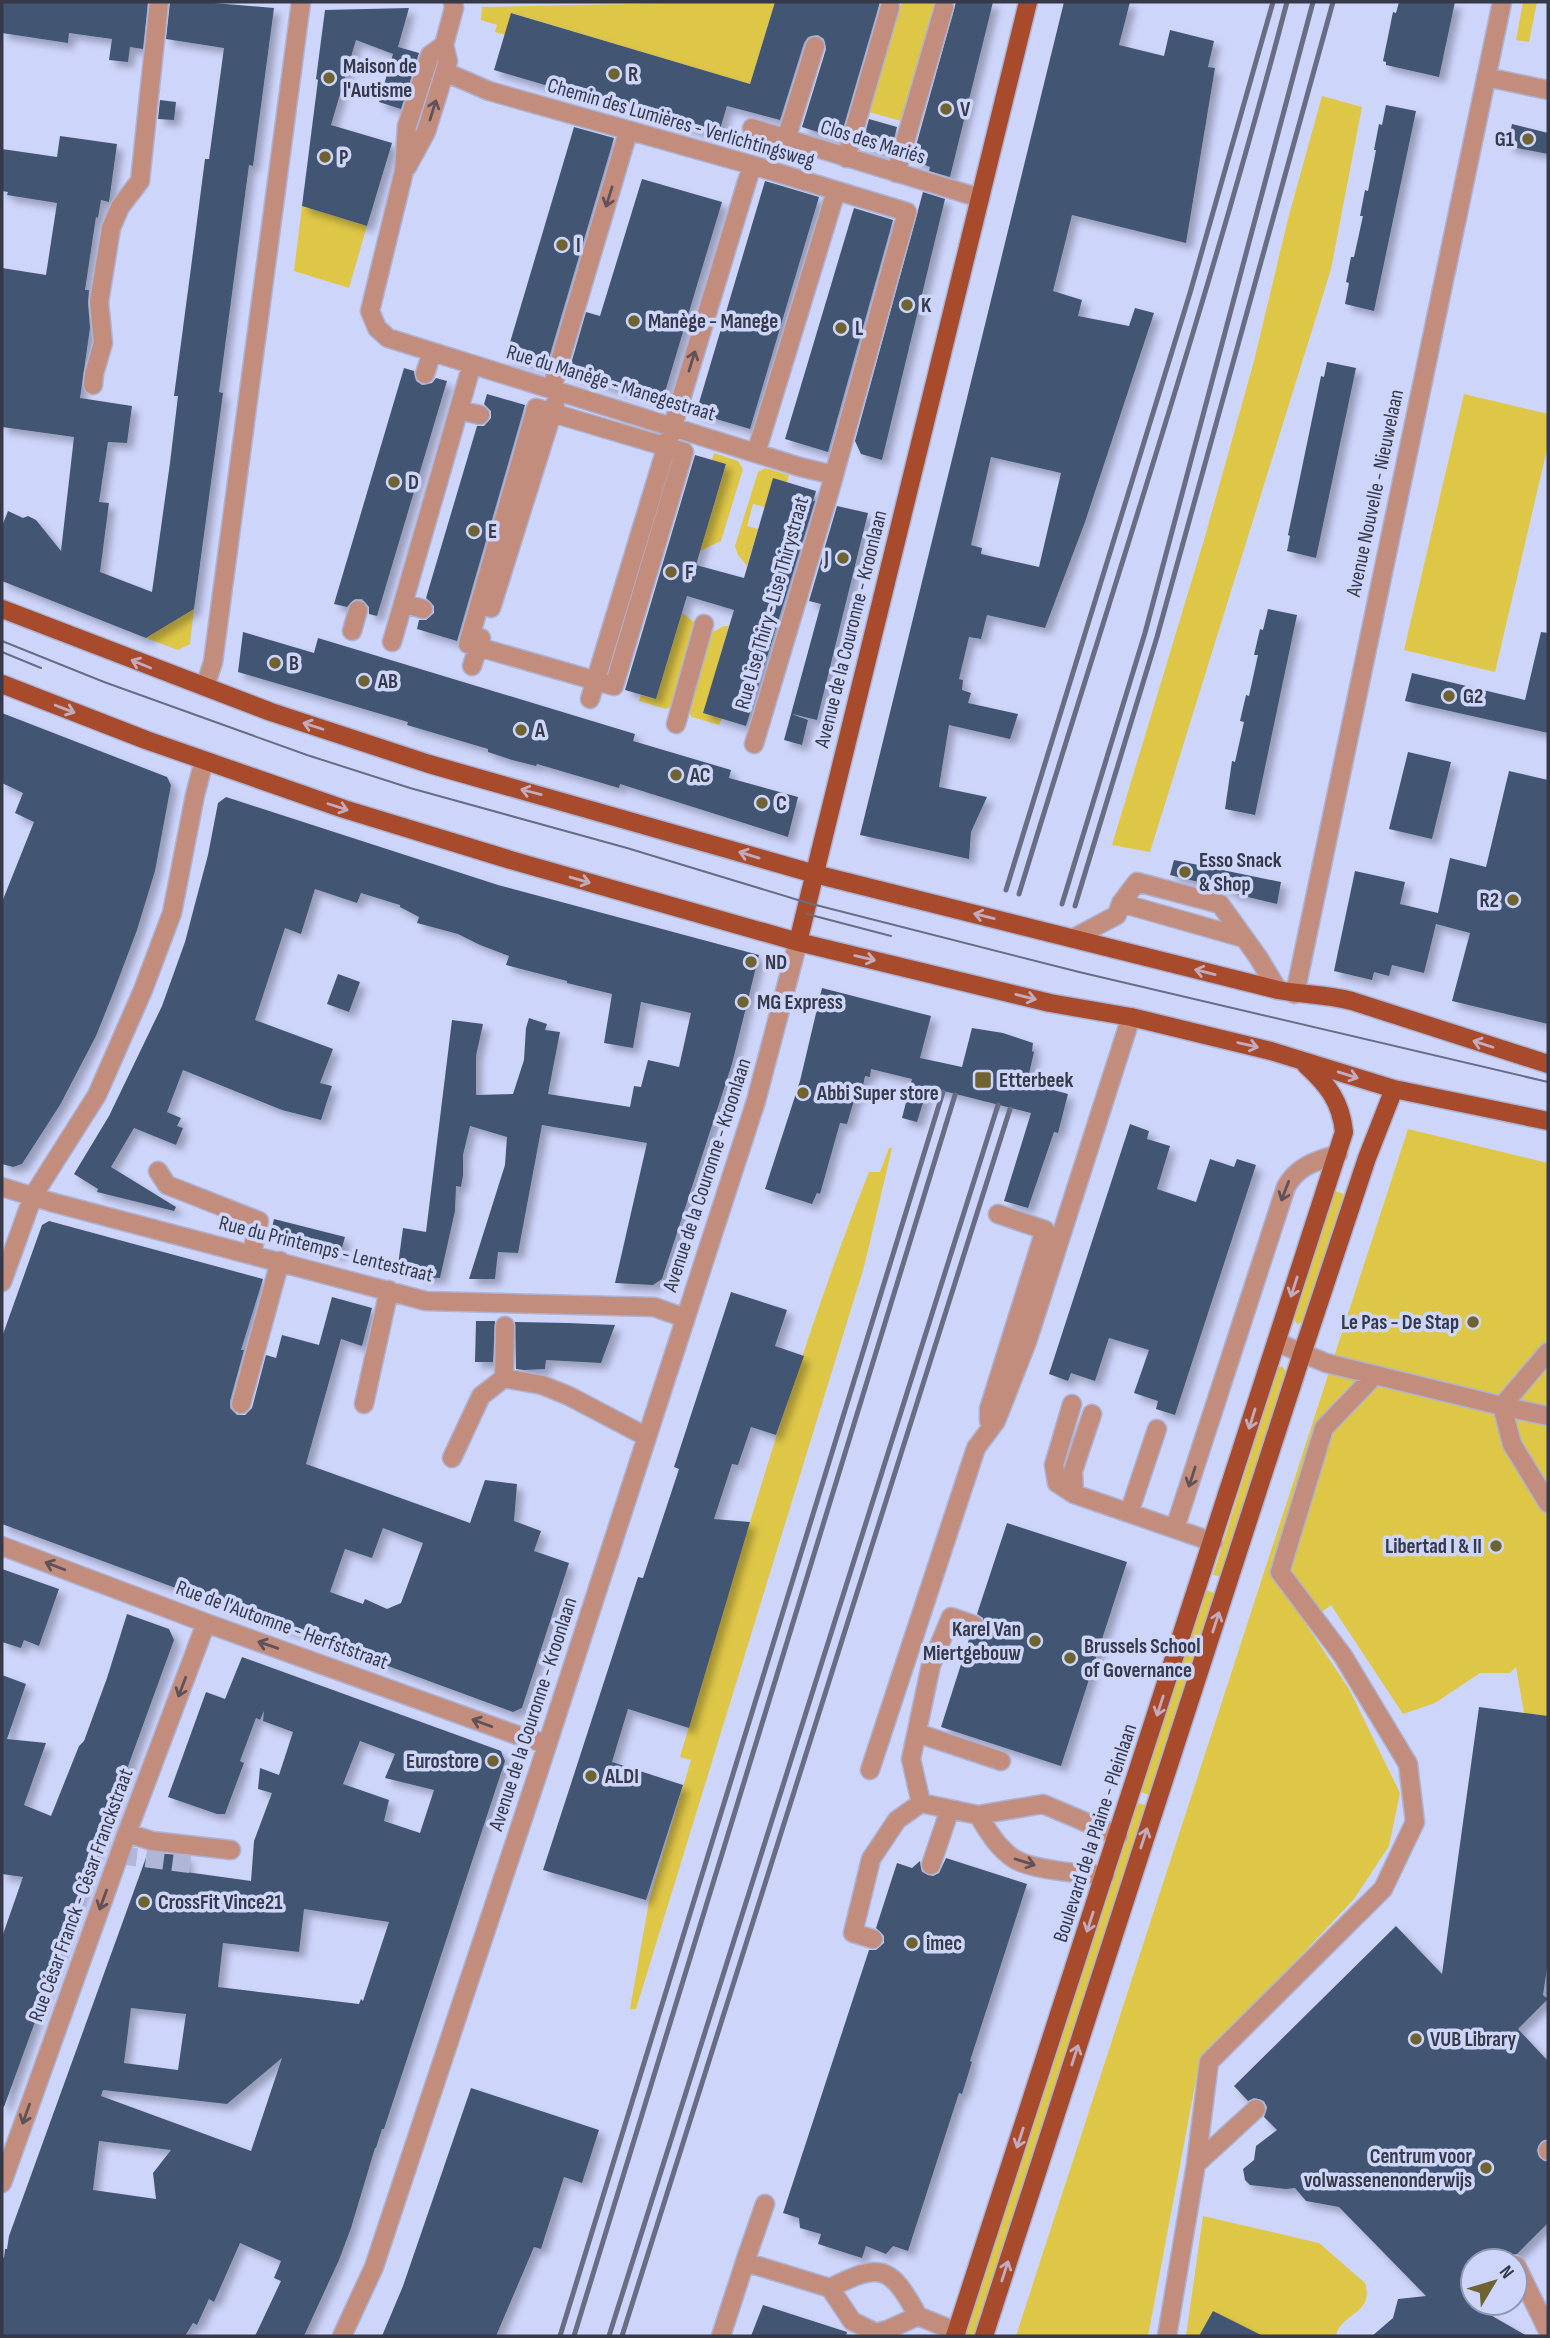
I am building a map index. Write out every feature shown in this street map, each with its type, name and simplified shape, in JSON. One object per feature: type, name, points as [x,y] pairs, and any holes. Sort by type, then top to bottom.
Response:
[{"type":"main road","name":"Avenue de la Couronne - Kroonlaan","points":[[798,942],[1028,2]]},
{"type":"main road","points":[[2,609],[271,712],[429,764],[815,874],[1287,992],[1327,994],[1548,1064]]},
{"type":"main road","points":[[2,684],[204,761],[344,809],[514,861],[798,942],[1050,1003],[1130,1017],[1271,1051],[1394,1089],[1548,1121]]},
{"type":"main road","name":"Boulevard de la Plaine - Pleinlaan","points":[[956,2334],[1344,1132],[1338,1104],[1326,1084],[1301,1060]]},
{"type":"main road","points":[[984,2336],[1302,1354],[1367,1158],[1394,1089]]},
{"type":"street","points":[[93,386],[103,343],[99,302],[111,228],[120,207],[140,181],[159,2]]},
{"type":"street","points":[[205,687],[213,662],[300,2]]},
{"type":"street","points":[[404,171],[426,132],[445,72],[448,61],[444,46],[454,8],[453,2]]},
{"type":"street","name":"Avenue Nouvelle - Nieuwelaan","points":[[1287,992],[1502,2]]},
{"type":"street","points":[[846,158],[890,7]]},
{"type":"street","points":[[895,173],[944,7]]},
{"type":"street","points":[[404,171],[407,126],[430,55],[444,46]]},
{"type":"street","points":[[786,139],[815,46]]},
{"type":"street","name":"Chemin des Lumières - Verlichtingsweg","points":[[445,72],[489,91],[907,212]]},
{"type":"street","points":[[1486,77],[1548,90]]},
{"type":"street","name":"Clos des Mariés","points":[[752,128],[980,198]]},
{"type":"street","points":[[472,666],[552,413],[556,389],[628,132]]},
{"type":"street","points":[[590,699],[752,165]]},
{"type":"street","name":"Rue du Manège - Manegestraat","points":[[404,171],[370,310],[377,328],[388,338],[800,467],[834,475]]},
{"type":"street","points":[[756,453],[836,191]]},
{"type":"street","name":"Rue Lise Thiry - Lise Thirystraat","points":[[754,744],[834,475],[907,212]]},
{"type":"street","points":[[425,374],[432,352]]},
{"type":"street","points":[[391,642],[472,364]]},
{"type":"street","points":[[459,410],[480,415]]},
{"type":"street","points":[[552,413],[666,447]]},
{"type":"street","points":[[403,603],[423,609]]},
{"type":"street","points":[[352,631],[358,610]]},
{"type":"street","points":[[676,724],[704,624]]},
{"type":"street","points":[[478,647],[595,681]]},
{"type":"street","points":[[2,1282],[33,1196],[97,1095],[144,990],[172,913],[204,761]]},
{"type":"street","points":[[1074,938],[1117,915],[1121,903],[1137,882],[1220,904],[1287,992]]},
{"type":"street","points":[[1121,903],[1244,938]]},
{"type":"street","name":"Avenue de la Couronne - Kroonlaan","points":[[342,2336],[374,2267],[648,1437],[756,1101],[798,942]]},
{"type":"street","points":[[870,1770],[976,1448],[996,1421],[1027,1342],[1130,1017]]},
{"type":"street","points":[[1175,1528],[1292,1175],[1338,1151],[1367,1158]]},
{"type":"street","points":[[158,1171],[167,1185],[259,1221],[252,1253]]},
{"type":"street","name":"Rue du Printemps - Lentestraat","points":[[2,1187],[426,1301],[654,1307],[685,1318]]},
{"type":"street","points":[[990,1429],[989,1409],[1045,1230],[998,1214]]},
{"type":"street","points":[[241,1404],[280,1261]]},
{"type":"street","points":[[364,1404],[389,1290]]},
{"type":"street","points":[[504,1378],[505,1326]]},
{"type":"street","points":[[1276,1342],[1302,1354],[1374,1376],[1548,1416]]},
{"type":"street","points":[[1502,1406],[1548,1352]]},
{"type":"street","points":[[1167,2336],[1196,2164],[1209,2062],[1383,1889],[1415,1822],[1408,1764],[1343,1656],[1280,1572],[1324,1428],[1374,1376]]},
{"type":"street","points":[[452,1458],[481,1396],[504,1378],[542,1385],[569,1396],[648,1437]]},
{"type":"street","points":[[1072,1404],[1054,1465],[1057,1483],[1074,1494],[1213,1542]]},
{"type":"street","points":[[1502,1406],[1512,1444],[1548,1503]]},
{"type":"street","points":[[1074,1494],[1073,1471],[1092,1414]]},
{"type":"street","points":[[1129,1513],[1157,1429]]},
{"type":"street","name":"Rue de l'Automne - Herfststraat","points":[[2,1546],[206,1623],[547,1744]]},
{"type":"street","points":[[920,1803],[911,1759],[931,1665],[951,1617],[974,1625]]},
{"type":"street","name":"Rue César Franck - César Franckstraat","points":[[2,2183],[127,1833],[206,1623]]},
{"type":"street","points":[[917,1733],[1001,1761]]},
{"type":"street","points":[[873,1939],[853,1933],[871,1859],[897,1820],[920,1803],[978,1815],[1043,1804],[1118,1836]]},
{"type":"street","points":[[931,1865],[950,1809]]},
{"type":"street","points":[[978,1815],[997,1844],[1015,1860],[1064,1871],[1105,1875]]},
{"type":"street","points":[[127,1833],[152,1841],[231,1850]]},
{"type":"street","points":[[1196,2164],[1256,2109]]},
{"type":"street","points":[[721,2336],[765,2204]]},
{"type":"street","points":[[745,2262],[830,2288],[852,2321],[876,2333],[918,2316]]},
{"type":"street","points":[[830,2288],[872,2270],[882,2272],[894,2278],[901,2286],[918,2316],[956,2334]]},
{"type":"street","points":[[1529,2292],[1548,2331]]},
{"type":"shaded area","points":[[775,2],[750,84],[512,13],[505,35],[495,32],[497,25],[481,20],[482,7]]},
{"type":"shaded area","points":[[902,2],[940,2],[905,122],[869,112]]},
{"type":"shaded area","points":[[1523,2],[1537,2],[1529,42],[1516,40]]},
{"type":"shaded area","points":[[1322,96],[1362,107],[1331,269],[1150,852],[1112,845],[1204,540],[1254,361],[1288,219]]},
{"type":"shaded area","points":[[302,206],[367,226],[349,288],[294,271]]},
{"type":"shaded area","points":[[1464,394],[1548,414],[1548,445],[1495,672],[1404,650]]},
{"type":"shaded area","points":[[714,453],[738,461],[743,469],[721,541],[700,551],[726,465],[712,460]]},
{"type":"shaded area","points":[[765,468],[789,475],[787,482],[765,507],[753,504],[747,526],[758,529],[747,566],[735,546],[758,472]]},
{"type":"shaded area","points":[[194,609],[190,644],[178,650],[146,638]]},
{"type":"shaded area","points":[[682,613],[694,622],[696,629],[672,706],[666,709],[639,701],[641,695],[656,699]]},
{"type":"shaded area","points":[[729,626],[704,713],[722,718],[719,725],[692,717],[688,712],[708,639],[711,633]]},
{"type":"shaded area","points":[[1408,1129],[1548,1163],[1548,1716],[1524,1713],[1516,1667],[1510,1673],[1480,1673],[1435,1703],[1403,1714],[1331,1605],[1306,1624],[1349,1689],[1400,1793],[1389,1846],[1354,1899],[1199,2064],[1148,2336],[1016,2336]]},
{"type":"shaded area","points":[[889,1148],[892,1148],[864,1267],[636,2009],[630,2009],[649,1901],[691,1760],[680,1757],[746,1536],[791,1389],[841,1244],[869,1172],[880,1172]]},
{"type":"shaded area","points":[[1335,1191],[1344,1194],[1302,1322],[1297,1324],[1294,1319]]},
{"type":"shaded area","points":[[1282,1366],[1286,1372],[1220,1576],[1213,1575],[1278,1368]]},
{"type":"shaded area","points":[[1206,1590],[1214,1593],[1149,1795],[1141,1792]]},
{"type":"shaded area","points":[[1138,1803],[1146,1805],[974,2336],[965,2336]]},
{"type":"shaded area","points":[[1203,2216],[1319,2243],[1365,2283],[1365,2301],[1339,2328],[1336,2336],[1186,2336]]},
{"type":"building","points":[[2,2],[148,2],[143,49],[130,47],[128,62],[109,60],[112,39],[69,33],[68,43],[2,33]]},
{"type":"building","points":[[170,2],[274,8],[253,166],[249,165],[219,392],[223,393],[194,609],[146,638],[2,581],[2,526],[8,511],[36,520],[61,551],[74,437],[2,427],[2,268],[46,275],[57,203],[7,195],[8,192],[2,191],[2,149],[57,157],[60,136],[117,144],[109,202],[101,200],[98,218],[96,217],[85,290],[89,290],[90,328],[80,398],[132,406],[127,443],[108,442],[99,502],[109,503],[100,572],[152,592],[170,463],[178,396],[174,396],[205,159],[209,159],[224,48],[166,39]]},
{"type":"building","points":[[775,2],[880,2],[840,139],[802,127],[826,49],[824,39],[818,35],[808,37],[804,43],[780,120],[727,106],[718,136],[494,70],[511,13],[750,84]]},
{"type":"building","name":"V","points":[[956,2],[993,2],[950,177],[929,171],[930,167],[912,160]]},
{"type":"building","points":[[1064,2],[1130,2],[1119,45],[1164,56],[1170,30],[1214,41],[1208,67],[1215,68],[1186,243],[1072,215],[1053,291],[1082,300],[1078,316],[1129,326],[1135,308],[1154,313],[1085,522],[1045,628],[987,615],[981,639],[969,637],[959,679],[963,680],[962,690],[971,693],[968,703],[1018,714],[1010,739],[949,725],[939,787],[987,797],[971,832],[969,859],[860,835]],"holes":[[[991,457],[1061,473],[1039,567],[981,554],[982,548],[971,545]]]},
{"type":"building","points":[[1399,2],[1455,2],[1439,77],[1386,65],[1383,61],[1393,12],[1396,13]]},
{"type":"building","points":[[409,8],[398,47],[419,53],[401,109],[379,102],[393,54],[356,40],[331,125],[392,143],[367,226],[302,206],[325,10]]},
{"type":"building","points":[[160,100],[176,102],[174,120],[158,119]]},
{"type":"building","points":[[1386,105],[1416,111],[1374,311],[1345,304],[1349,283],[1346,282],[1363,216],[1360,216],[1365,190],[1368,191],[1379,124],[1382,125]]},
{"type":"building","points":[[869,119],[897,127],[890,154],[862,145]]},
{"type":"building","name":"G1","points":[[1512,124],[1548,133],[1548,154],[1507,146]]},
{"type":"building","name":"I","points":[[574,127],[614,138],[546,368],[506,356]]},
{"type":"building","name":"Manège - Manege","points":[[642,179],[722,202],[662,402],[568,374],[586,312],[600,316]]},
{"type":"building","points":[[765,181],[819,197],[750,429],[696,413]]},
{"type":"building","name":"K","points":[[923,192],[945,199],[882,460],[861,454],[855,441]]},
{"type":"building","name":"L","points":[[854,208],[893,220],[828,452],[785,439]]},
{"type":"building","points":[[1327,362],[1356,368],[1316,558],[1287,551],[1321,376],[1324,377]]},
{"type":"building","name":"D","points":[[404,368],[414,371],[416,381],[422,385],[432,383],[436,378],[447,381],[377,616],[369,614],[369,607],[362,599],[355,599],[347,607],[334,604]]},
{"type":"building","name":"E","points":[[487,394],[525,405],[457,641],[417,629],[419,620],[426,620],[434,613],[434,606],[426,598],[477,426],[484,426],[491,418],[491,411],[484,404]]},
{"type":"building","points":[[695,455],[726,464],[696,565],[744,578],[773,478],[816,491],[746,726],[703,713],[734,610],[687,596],[656,699],[625,690]]},
{"type":"building","points":[[837,506],[868,513],[817,720],[792,714],[808,720],[802,745],[784,740],[821,604],[809,601]]},
{"type":"building","points":[[1268,609],[1297,615],[1255,815],[1225,809],[1232,761],[1235,762],[1244,722],[1240,721],[1246,695],[1249,696],[1258,655],[1254,655]]},
{"type":"building","points":[[243,632],[314,653],[318,638],[635,734],[633,741],[731,770],[729,778],[798,797],[788,837],[620,784],[619,788],[537,764],[536,766],[512,760],[488,752],[488,749],[407,725],[408,722],[238,672]]},
{"type":"building","points":[[1541,632],[1548,633],[1548,733],[1405,701],[1412,673],[1525,700]]},
{"type":"building","points":[[2,713],[167,777],[171,785],[155,871],[137,930],[96,1036],[60,1105],[22,1164],[13,1167],[2,1164],[2,902],[34,822],[15,813],[23,793],[2,783]]},
{"type":"building","points":[[1408,752],[1451,762],[1432,839],[1389,829]]},
{"type":"building","points":[[1509,771],[1548,780],[1548,1024],[1452,1001],[1470,933],[1436,924],[1424,973],[1392,965],[1389,976],[1374,972],[1372,980],[1334,971],[1355,871],[1405,882],[1400,904],[1438,913],[1450,858],[1486,867]]},
{"type":"building","points":[[226,797],[498,885],[759,955],[732,1064],[662,1279],[653,1285],[615,1283],[647,1143],[542,1125],[518,1253],[498,1252],[495,1279],[469,1279],[505,1165],[507,1137],[470,1126],[463,1155],[461,1187],[456,1186],[455,1211],[440,1278],[420,1277],[421,1268],[398,1265],[403,1228],[426,1232],[452,1020],[483,1024],[476,1056],[476,1095],[513,1094],[524,1060],[529,1018],[547,1024],[545,1030],[560,1032],[548,1094],[630,1107],[634,1086],[641,1087],[648,1060],[679,1067],[691,1013],[641,1002],[633,1048],[604,1043],[612,994],[506,965],[509,956],[458,934],[417,923],[419,917],[400,905],[361,893],[357,903],[315,889],[301,934],[285,928],[255,1020],[333,1049],[320,1083],[332,1086],[321,1120],[282,1110],[183,1070],[167,1112],[181,1118],[177,1126],[183,1128],[176,1145],[134,1128],[111,1167],[176,1207],[174,1211],[97,1192],[98,1189],[74,1174],[109,1116],[162,1006],[185,942],[208,855],[218,803]]},
{"type":"building","points":[[1174,860],[1281,882],[1277,904],[1170,875]]},
{"type":"building","points":[[338,974],[360,982],[349,1012],[327,1004]]},
{"type":"building","points":[[822,988],[931,1016],[920,1058],[962,1067],[972,1028],[1003,1033],[1033,1043],[1034,1052],[1027,1083],[1068,1094],[1058,1133],[1054,1132],[1028,1208],[1004,1201],[1031,1113],[928,1087],[917,1122],[902,1118],[912,1079],[871,1069],[870,1077],[865,1076],[861,1096],[856,1094],[847,1124],[840,1123],[820,1194],[817,1193],[812,1204],[765,1189],[800,1081]]},
{"type":"building","points":[[1130,1124],[1149,1131],[1147,1139],[1170,1146],[1157,1189],[1196,1202],[1210,1159],[1234,1167],[1237,1159],[1256,1165],[1175,1415],[1156,1409],[1158,1401],[1134,1393],[1149,1350],[1109,1338],[1095,1381],[1071,1373],[1068,1381],[1049,1374]]},
{"type":"building","points":[[274,1219],[345,1237],[340,1255],[270,1236]]},
{"type":"building","points":[[49,1221],[263,1279],[241,1350],[244,1350],[230,1401],[230,1408],[237,1415],[245,1415],[252,1408],[266,1355],[276,1358],[282,1335],[319,1345],[332,1297],[372,1308],[362,1346],[341,1339],[306,1464],[470,1523],[485,1480],[517,1484],[514,1521],[541,1531],[534,1551],[569,1563],[522,1708],[513,1712],[2,1524],[2,1337],[42,1225]],"holes":[[[383,1528],[423,1543],[401,1603],[387,1609],[365,1599],[363,1604],[330,1592],[345,1549],[372,1558]]]},
{"type":"building","points":[[731,1292],[787,1310],[775,1346],[804,1356],[776,1435],[751,1427],[738,1465],[732,1464],[714,1519],[750,1522],[689,1728],[628,1709],[612,1762],[683,1785],[646,1900],[543,1870],[638,1577],[643,1578],[679,1469],[674,1467]]},
{"type":"building","points":[[476,1321],[495,1321],[493,1362],[475,1362]]},
{"type":"building","points":[[515,1322],[615,1325],[601,1363],[546,1360],[545,1369],[524,1370],[516,1369]]},
{"type":"building","name":"Karel Van Miertgebouw","points":[[1007,1523],[1127,1562],[1061,1766],[941,1727],[970,1636],[981,1634],[985,1628],[983,1618],[977,1614]]},
{"type":"building","points":[[2,1569],[59,1589],[39,1646],[24,1640],[21,1648],[2,1642]]},
{"type":"building","points":[[127,1614],[169,1629],[174,1640],[4,2107],[2,1937],[23,1877],[2,1874],[2,1675],[26,1684],[7,1739],[46,1743],[24,1805],[51,1816],[79,1746],[84,1741]]},
{"type":"building","points":[[242,1657],[501,1751],[505,1761],[384,2129],[375,2148],[351,2228],[304,2336],[255,2336],[281,2281],[274,2278],[281,2261],[240,2243],[214,2302],[209,2299],[197,2325],[193,2323],[185,2336],[2,2336],[2,2257],[4,2258],[9,2236],[148,1852],[187,1856],[186,1872],[251,1881],[254,1841],[272,1793],[258,1789],[260,1768],[279,1775],[293,1732],[263,1721],[264,1711],[260,1720],[256,1718],[240,1761],[244,1763],[225,1814],[217,1814],[168,1797],[206,1692],[225,1699]],"holes":[[[360,1741],[395,1754],[385,1778],[434,1790],[420,1833],[384,1821],[389,1800],[343,1784]],[[304,1909],[389,1922],[363,2001],[361,1999],[359,2004],[218,1987],[223,1943],[299,1952]],[[131,2008],[186,2014],[178,2070],[124,2063]],[[282,2058],[251,2151],[101,2096],[103,2090],[227,2104]],[[99,2141],[171,2150],[153,2173],[156,2199],[93,2190]]]},
{"type":"building","points":[[1479,1707],[1548,1716],[1548,1962],[1543,1995],[1548,1999],[1518,2029],[1548,2061],[1548,2139],[1542,2141],[1537,2150],[1539,2157],[1548,2162],[1548,2223],[1524,2247],[1459,2247],[1459,2317],[1494,2317],[1527,2336],[1372,2336],[1393,2318],[1398,2299],[1426,2296],[1339,2207],[1306,2201],[1295,2188],[1250,2185],[1245,2180],[1243,2169],[1254,2160],[1256,2146],[1277,2130],[1264,2117],[1267,2107],[1264,2101],[1254,2098],[1248,2101],[1234,2086],[1396,1926],[1442,1974]]},
{"type":"building","points":[[946,1858],[1027,1884],[970,2061],[972,2062],[962,2094],[959,2093],[908,2251],[893,2246],[886,2254],[866,2246],[862,2258],[818,2244],[821,2234],[800,2228],[799,2218],[783,2213],[869,1950],[876,1950],[884,1943],[884,1936],[876,1928],[897,1863],[912,1868],[920,1861],[922,1872],[933,1876],[939,1873]]},
{"type":"building","points":[[471,2088],[599,2130],[582,2183],[564,2177],[541,2249],[534,2247],[496,2336],[382,2336],[403,2286]]},
{"type":"building","points":[[763,2305],[847,2332],[846,2336],[751,2336]]},
{"type":"building","points":[[1213,2311],[1263,2336],[1199,2336]]},
{"type":"tunnel","points":[[119,1855],[190,1864]]},
{"type":"tram line","points":[[2,641],[104,682],[307,755],[410,788],[627,848],[808,903],[1079,972],[1548,1082]]},
{"type":"tram line","points":[[2,652],[41,668]]},
{"type":"tram line","points":[[807,914],[891,936]]},
{"type":"railway","points":[[1006,890],[1190,293],[1273,2]]},
{"type":"railway","points":[[1019,894],[1158,449],[1225,226],[1287,2]]},
{"type":"railway","points":[[1062,904],[1145,633],[1313,2]]},
{"type":"railway","points":[[1075,906],[1157,637],[1333,2]]},
{"type":"railway","points":[[560,2336],[943,1092]]},
{"type":"railway","points":[[574,2336],[955,1095]]},
{"type":"railway","points":[[609,2336],[998,1105]]},
{"type":"railway","points":[[622,2336],[1010,1109]]},
{"type":"place","name":"R","points":[[614,74]]},
{"type":"place","name":"Maison de l'Autisme","points":[[329,78]]},
{"type":"place","name":"V","points":[[946,109]]},
{"type":"place","name":"G1","points":[[1528,139]]},
{"type":"place","name":"P","points":[[325,157]]},
{"type":"place","name":"I","points":[[562,245]]},
{"type":"place","name":"K","points":[[907,305]]},
{"type":"place","name":"Manège - Manege","points":[[634,321]]},
{"type":"place","name":"L","points":[[841,328]]},
{"type":"place","name":"D","points":[[394,482]]},
{"type":"place","name":"E","points":[[474,531]]},
{"type":"place","name":"J","points":[[843,558]]},
{"type":"place","name":"F","points":[[671,572]]},
{"type":"place","name":"B","points":[[275,663]]},
{"type":"place","name":"AB","points":[[364,681]]},
{"type":"place","name":"G2","points":[[1449,696]]},
{"type":"place","name":"A","points":[[521,730]]},
{"type":"place","name":"AC","points":[[676,775]]},
{"type":"place","name":"C","points":[[762,803]]},
{"type":"place","name":"Esso Snack & Shop","points":[[1185,872]]},
{"type":"place","name":"R2","points":[[1513,900]]},
{"type":"place","name":"ND","points":[[751,962]]},
{"type":"place","name":"MG Express","points":[[743,1002]]},
{"type":"place","name":"Etterbeek","points":[[983,1080]]},
{"type":"place","name":"Abbi Super store","points":[[803,1093]]},
{"type":"place","name":"Le Pas - De Stap","points":[[1473,1322]]},
{"type":"place","name":"Libertad I & II","points":[[1496,1546]]},
{"type":"place","name":"Karel Van Miertgebouw","points":[[1035,1641]]},
{"type":"place","name":"Brussels School of Governance","points":[[1070,1658]]},
{"type":"place","name":"Eurostore","points":[[493,1761]]},
{"type":"place","name":"ALDI","points":[[591,1776]]},
{"type":"place","name":"CrossFit Vince21","points":[[144,1902]]},
{"type":"place","name":"imec","points":[[912,1943]]},
{"type":"place","name":"VUB Library","points":[[1416,2039]]},
{"type":"place","name":"Centrum voor volwassenenonderwijs","points":[[1486,2168]]}]
